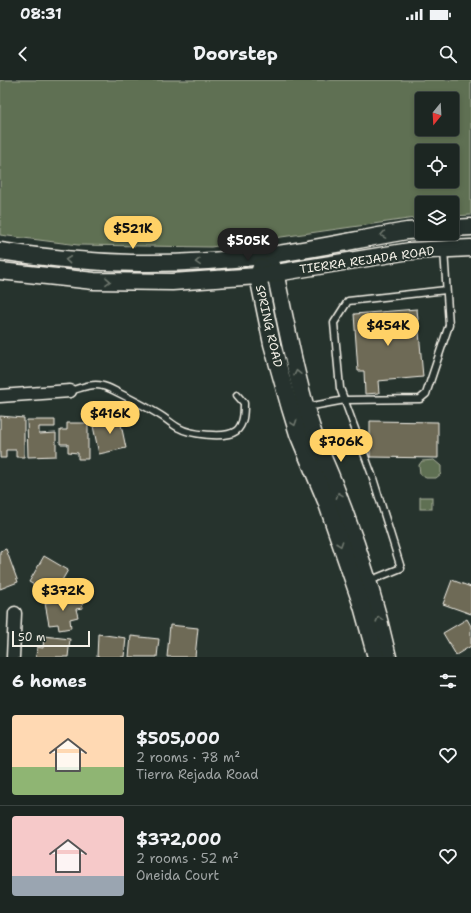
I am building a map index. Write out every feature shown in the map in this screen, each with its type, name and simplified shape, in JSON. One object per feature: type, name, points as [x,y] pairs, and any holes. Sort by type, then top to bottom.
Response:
[{"type":"main road","points":[[459,228],[471,227]]},
{"type":"main road","name":"TIERRA REJADA ROAD","points":[[0,251],[88,262],[140,264],[219,261],[265,256],[399,232],[415,231]]},
{"type":"main road","name":"TIERRA REJADA ROAD","points":[[0,271],[94,281],[172,282],[258,276],[410,251],[471,248]]},
{"type":"main road","name":"SPRING ROAD","points":[[265,256],[275,272],[300,384],[315,438],[341,502],[369,581],[388,657]]},
{"type":"main road","name":"SPRING ROAD","points":[[265,256],[258,276],[272,344],[298,434],[326,501],[362,606],[376,657]]},
{"type":"street","points":[[0,396],[70,391]]},
{"type":"street","points":[[13,657],[15,613]]},
{"type":"lane","points":[[306,407],[345,400],[420,399],[426,394],[449,326],[444,250]]},
{"type":"lane","points":[[369,581],[402,568],[340,388],[334,322],[348,301],[446,290]]},
{"type":"lane","points":[[70,391],[89,386],[103,386],[127,397],[163,417],[179,428],[209,435],[231,434],[236,431],[241,424],[244,413],[244,403],[237,395]]},
{"type":"green space","points":[[0,80],[471,80],[471,215],[459,216],[459,196],[415,196],[415,218],[211,247],[78,245],[0,235]]},
{"type":"green space","points":[[434,460],[441,466],[441,474],[436,478],[426,478],[420,474],[419,465],[422,461]]},
{"type":"green space","points":[[420,497],[432,497],[432,509],[420,509]]},
{"type":"building","points":[[417,309],[423,377],[378,381],[379,393],[365,394],[364,371],[358,371],[354,314]]},
{"type":"building","points":[[119,415],[126,448],[99,454],[93,426],[103,424],[102,419]]},
{"type":"building","points":[[0,416],[24,418],[24,457],[16,457],[16,450],[6,450],[6,458],[0,458]]},
{"type":"building","points":[[27,420],[55,420],[55,427],[39,427],[39,434],[56,433],[56,456],[28,457]]},
{"type":"building","points":[[370,421],[438,422],[438,458],[370,457]]},
{"type":"building","points":[[67,423],[88,423],[88,459],[78,459],[78,453],[68,452],[68,444],[60,444],[60,430],[67,430]]},
{"type":"building","points":[[6,549],[18,582],[0,589],[0,551]]},
{"type":"building","points":[[44,556],[68,570],[53,596],[29,582]]},
{"type":"building","points":[[452,580],[471,587],[471,614],[443,604]]},
{"type":"building","points":[[81,597],[83,608],[76,609],[78,617],[70,619],[71,628],[59,630],[58,624],[49,625],[45,603]]},
{"type":"building","points":[[467,619],[471,626],[471,646],[456,655],[443,633]]},
{"type":"building","points":[[170,625],[198,628],[195,657],[167,657]]},
{"type":"building","points":[[98,634],[126,638],[124,657],[97,657]]},
{"type":"building","points":[[44,636],[70,639],[68,657],[36,657],[37,647],[43,648]]},
{"type":"building","points":[[131,636],[159,639],[157,657],[129,657]]}]
